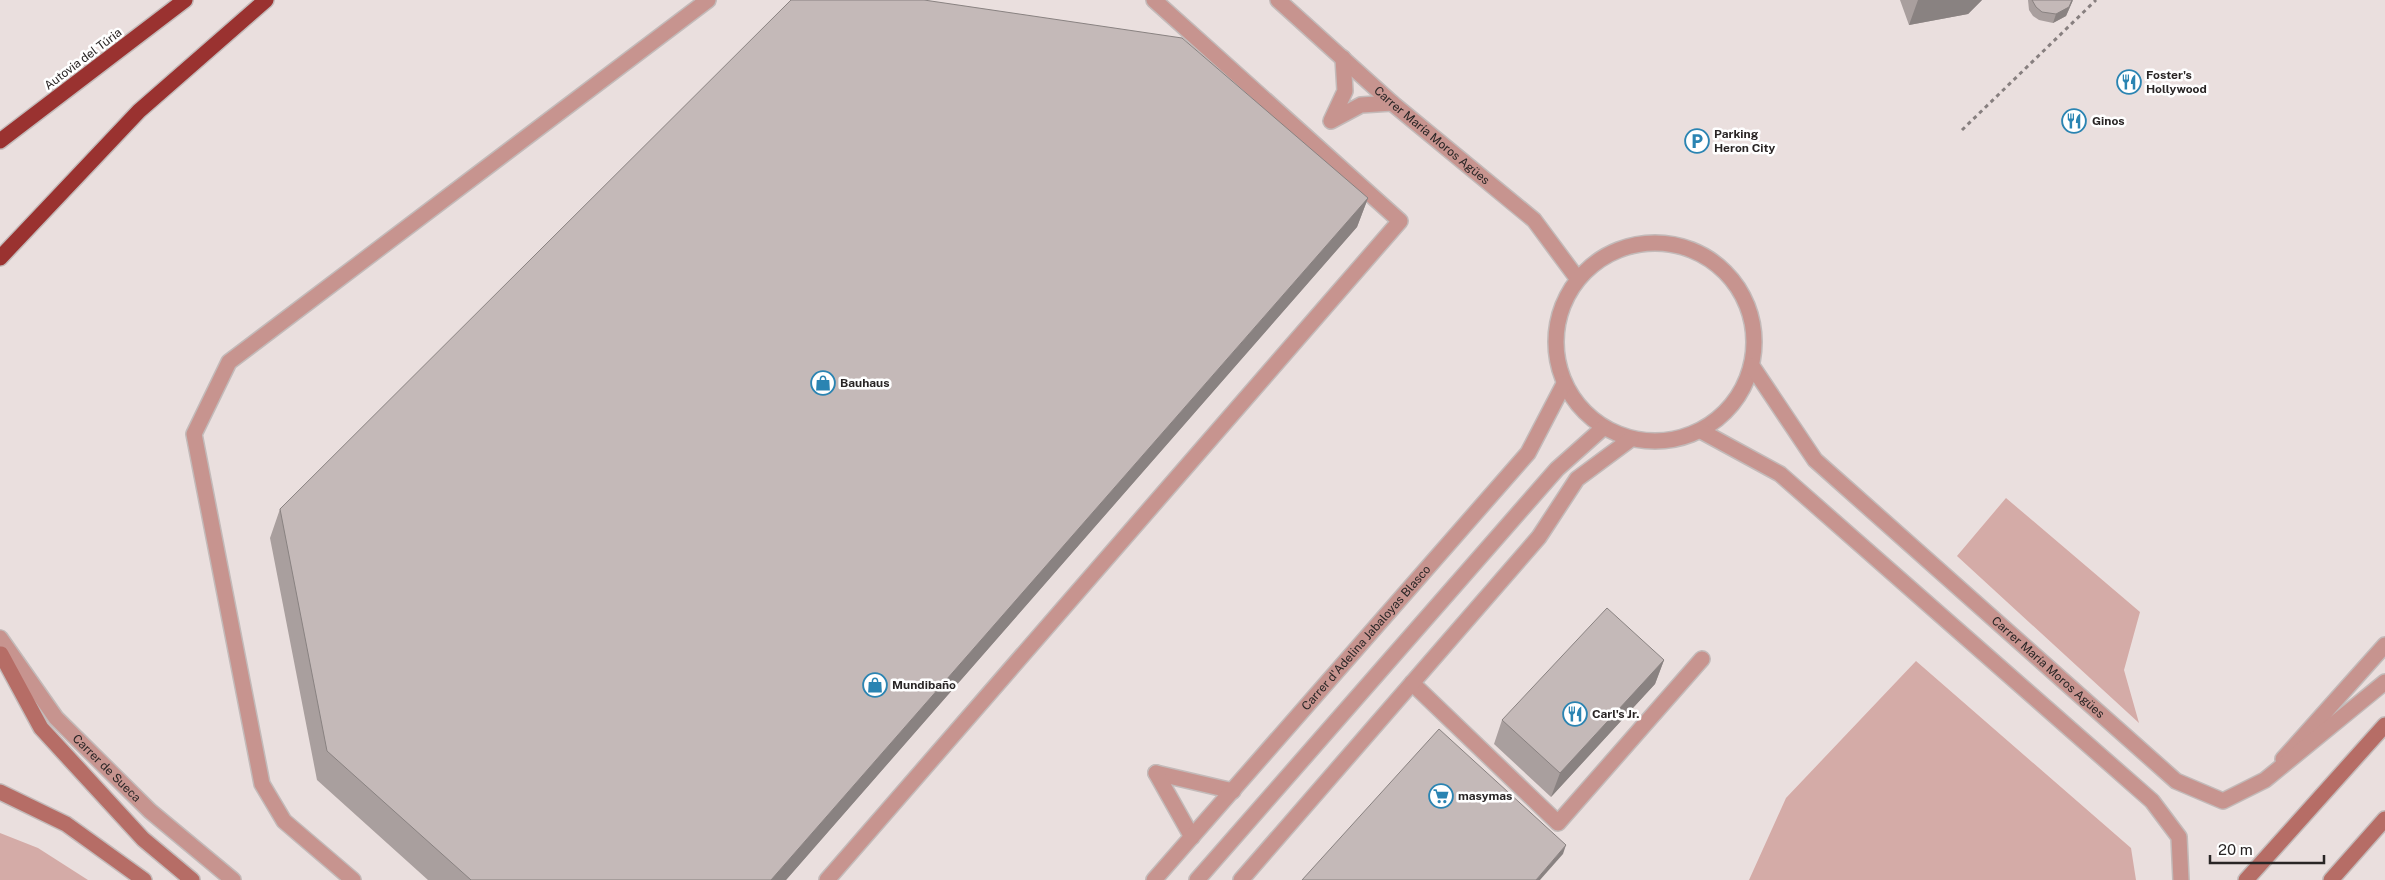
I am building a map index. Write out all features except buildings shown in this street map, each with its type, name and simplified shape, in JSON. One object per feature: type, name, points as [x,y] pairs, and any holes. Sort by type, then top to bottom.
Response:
[{"type":"highway","name":"Autovia del Túria","points":[[0,141],[185,0]]},
{"type":"highway","points":[[0,258],[139,111],[266,0]]},
{"type":"main road","name":"Carrer de Sueca","points":[[0,654],[41,728],[143,839],[192,880]]},
{"type":"main road","points":[[2246,880],[2385,725]]},
{"type":"main road","points":[[0,792],[66,824],[144,880]]},
{"type":"main road","points":[[2331,880],[2385,819]]},
{"type":"street","points":[[353,880],[284,821],[262,784],[194,434],[229,362],[708,0]]},
{"type":"street","points":[[827,880],[1400,221],[1154,0]]},
{"type":"street","name":"Carrer María Moros Agües","points":[[1278,0],[1392,103],[1534,220],[1577,278]]},
{"type":"street","points":[[1314,143],[1331,121],[1345,91],[1343,58]]},
{"type":"street","points":[[1331,121],[1361,104],[1392,103]]},
{"type":"street","points":[[1638,243],[1672,244],[1706,256],[1737,285],[1753,324],[1752,366],[1734,404],[1701,431],[1667,441],[1631,439],[1603,428],[1564,384],[1555,348],[1559,311],[1577,278],[1604,256],[1638,243]]},
{"type":"street","name":"Carrer María Moros Agües","points":[[1752,366],[1815,460],[2176,781],[2223,801],[2265,780],[2385,682]]},
{"type":"street","name":"Carrer d'Adelina Jabaloyas Blasco","points":[[1154,880],[1528,453],[1564,384]]},
{"type":"street","points":[[1196,880],[1557,469],[1603,428]]},
{"type":"street","points":[[1701,431],[1780,474],[2152,801],[2179,837],[2182,880]]},
{"type":"street","points":[[1241,880],[1539,536],[1577,478],[1631,439]]},
{"type":"street","name":"Carrer de Sueca","points":[[0,638],[56,718],[150,811],[233,880]]},
{"type":"street","points":[[2265,780],[2385,645]]},
{"type":"street","points":[[1412,683],[1558,822],[1702,659]]},
{"type":"street","points":[[1192,837],[1156,773],[1233,791]]},
{"type":"path","points":[[1962,130],[2096,0]]},
{"type":"shaded area","points":[[2006,498],[2140,612],[2124,670],[2139,723],[1957,556]]},
{"type":"shaded area","points":[[1916,661],[2131,848],[2136,880],[1749,880],[1786,798]]},
{"type":"shaded area","points":[[0,833],[38,848],[88,880],[0,880]]},
{"type":"place","name":"Foster's Hollywood","points":[[2129,82]]},
{"type":"place","name":"Ginos","points":[[2074,121]]},
{"type":"place","name":"Parking Heron City","points":[[1697,141]]},
{"type":"place","name":"Bauhaus","points":[[823,383]]},
{"type":"place","name":"Mundibaño","points":[[875,685]]},
{"type":"place","name":"Carl's Jr.","points":[[1575,714]]},
{"type":"place","name":"masymas","points":[[1441,796]]}]
